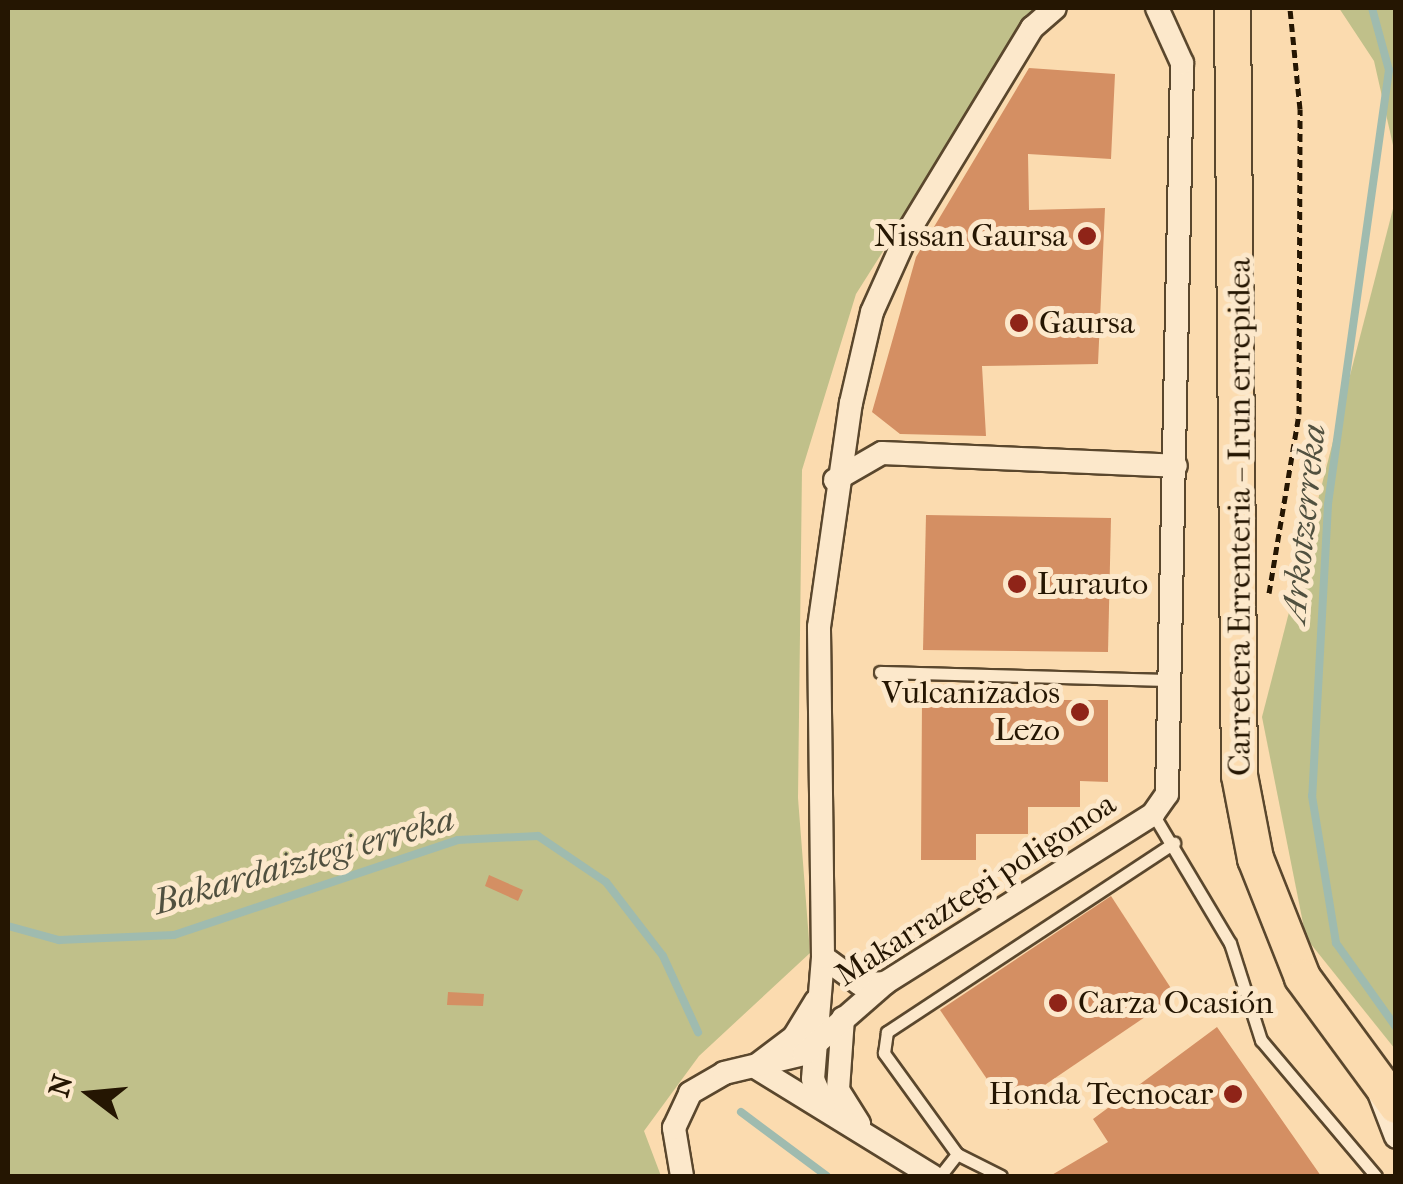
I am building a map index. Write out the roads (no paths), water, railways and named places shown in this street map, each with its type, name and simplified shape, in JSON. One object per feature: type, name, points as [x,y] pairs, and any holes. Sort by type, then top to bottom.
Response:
[{"type":"main road","name":"Carretera Errenteria – Irun errepidea","points":[[1232,8],[1239,775],[1284,937],[1386,1096]]},
{"type":"street","name":"Makarraztegi poligonoa","points":[[824,1105],[813,1047],[823,957],[819,627],[835,480],[872,312],[908,232],[1032,28],[1056,8]]},
{"type":"street","name":"Makarraztegi poligonoa","points":[[863,1131],[838,1090],[844,1015],[884,983],[1154,814],[1172,769],[1182,64],[1157,8]]},
{"type":"street","points":[[835,480],[882,453],[1176,466]]},
{"type":"street","points":[[823,957],[860,984],[884,983]]},
{"type":"street","points":[[755,1068],[794,1037],[821,992]]},
{"type":"street","points":[[682,1176],[674,1128],[690,1093],[813,1047],[844,1015]]},
{"type":"street","points":[[755,1068],[824,1105],[932,1176]]},
{"type":"street","points":[[1386,1096],[1396,1137]]},
{"type":"lane","points":[[880,672],[1174,680]]},
{"type":"lane","points":[[1154,814],[1230,943],[1262,1040],[1376,1176]]},
{"type":"lane","points":[[1001,1176],[957,1154],[884,1053],[887,1032],[1174,843]]},
{"type":"lane","points":[[940,1176],[957,1154]]},
{"type":"waterway","name":"Arkotzerreka","points":[[1372,8],[1389,70],[1328,505],[1312,796],[1336,943],[1396,1027]]},
{"type":"waterway","name":"Bakardaiztegi erreka","points":[[8,926],[59,940],[174,935],[458,840],[538,836],[606,882],[663,956],[698,1032]]},
{"type":"waterway","name":"Bakardaiztegi erreka","points":[[741,1112],[827,1176]]},
{"type":"place","name":"Nissan Gaursa","points":[[1087,236]]},
{"type":"place","name":"Gaursa","points":[[1019,323]]},
{"type":"place","name":"Lurauto","points":[[1017,584]]},
{"type":"place","name":"Vulcanizados Lezo","points":[[1080,712]]},
{"type":"place","name":"Carza Ocasión","points":[[1058,1003]]},
{"type":"place","name":"Honda Tecnocar","points":[[1233,1094]]}]
